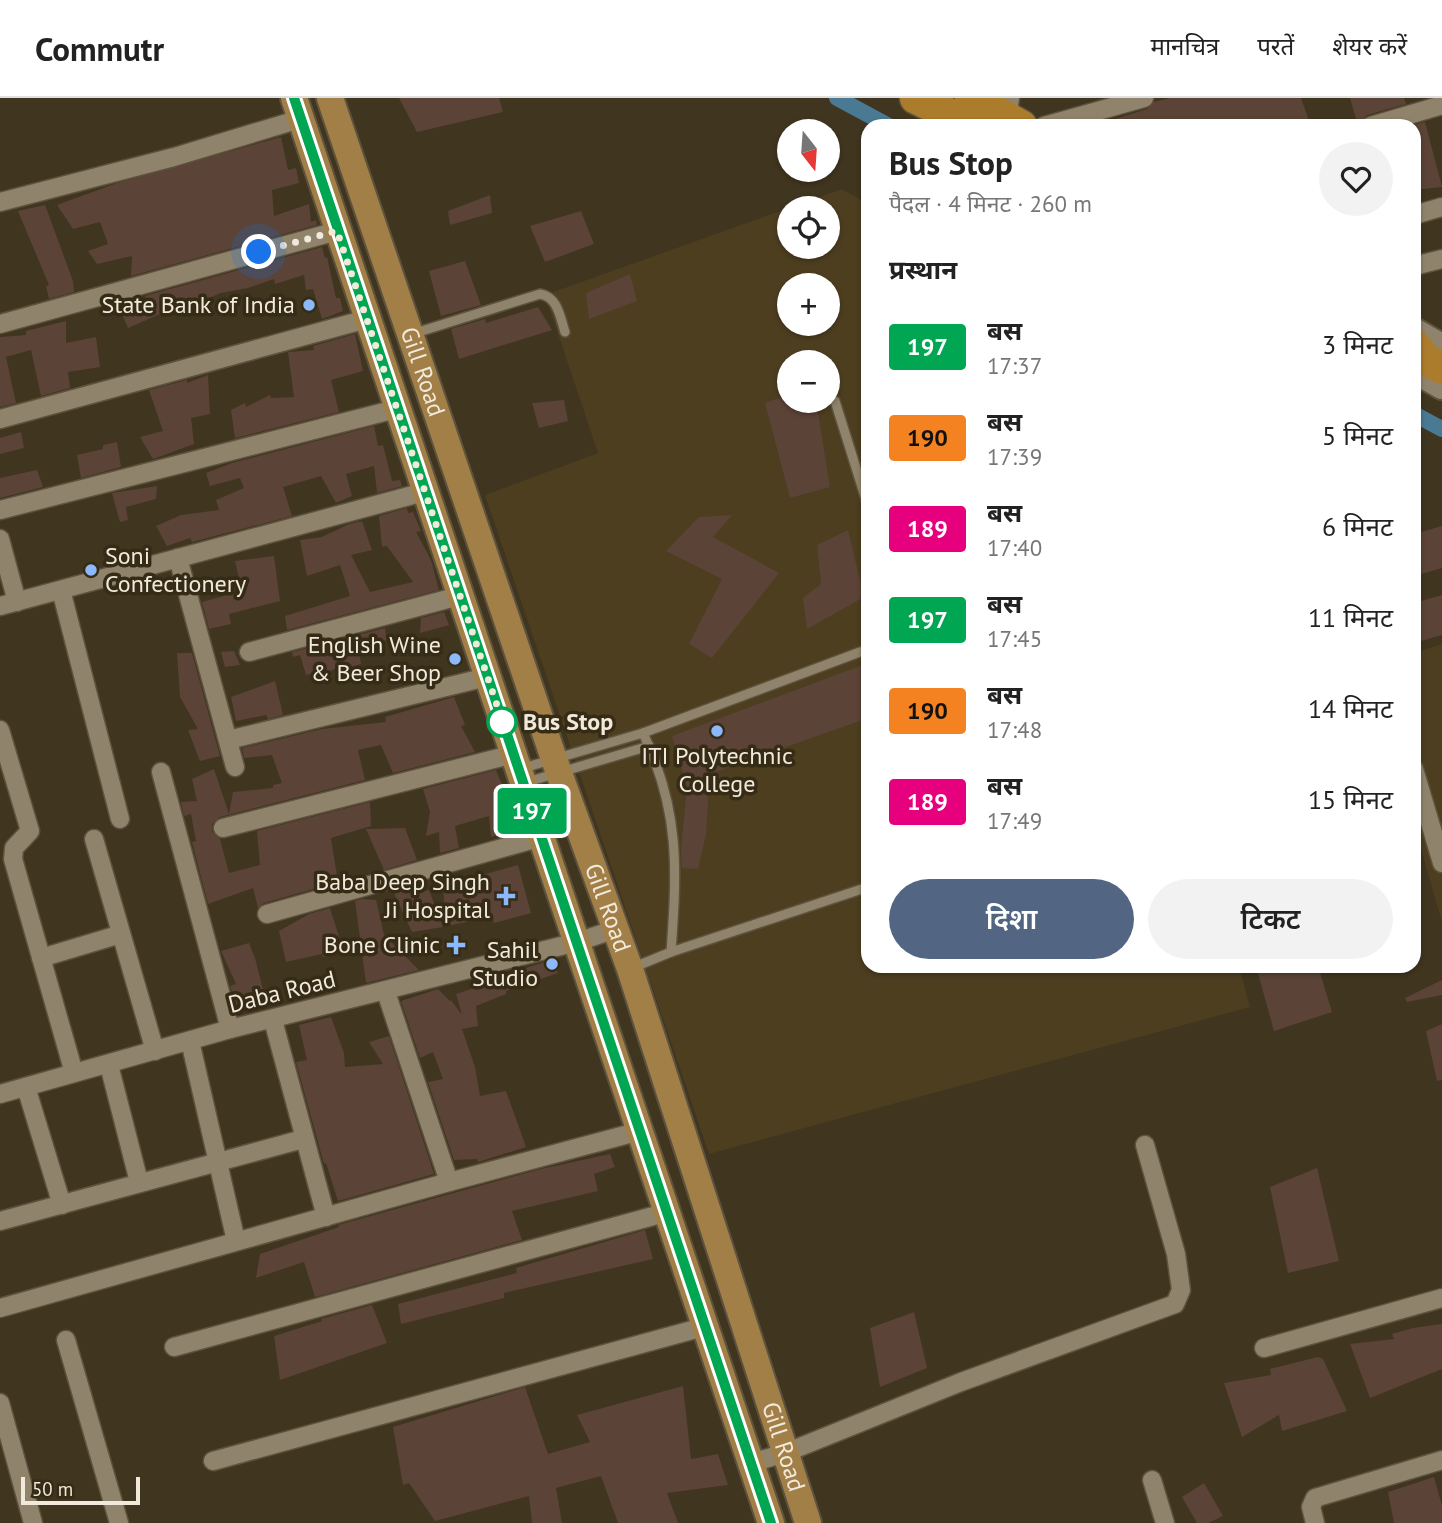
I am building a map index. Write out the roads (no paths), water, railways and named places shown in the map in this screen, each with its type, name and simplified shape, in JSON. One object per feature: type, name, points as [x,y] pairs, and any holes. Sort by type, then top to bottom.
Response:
[{"type":"highway","points":[[916,98],[959,119]]},
{"type":"highway","points":[[971,98],[1013,114]]},
{"type":"main road","name":"Gill Road","points":[[330,98],[557,766],[630,969],[808,1523]]},
{"type":"main road","name":"Gill Road","points":[[297,109],[707,1326],[751,1463],[766,1522]]},
{"type":"street","points":[[1069,119],[1144,98]]},
{"type":"street","points":[[1396,119],[1442,106]]},
{"type":"street","points":[[0,202],[174,157],[297,109]]},
{"type":"street","points":[[1421,213],[1442,207]]},
{"type":"street","points":[[0,324],[337,231]]},
{"type":"street","points":[[1421,264],[1442,259]]},
{"type":"street","points":[[0,419],[367,319]]},
{"type":"street","points":[[1421,345],[1429,363]]},
{"type":"street","points":[[0,510],[396,409]]},
{"type":"street","points":[[0,539],[9,604],[424,492]]},
{"type":"street","points":[[178,558],[236,766]]},
{"type":"street","points":[[61,590],[120,819]]},
{"type":"street","points":[[249,652],[459,596]]},
{"type":"street","points":[[228,740],[487,677]]},
{"type":"street","points":[[0,730],[30,831],[15,848],[13,859],[74,1073]]},
{"type":"street","points":[[223,828],[519,769]]},
{"type":"street","points":[[161,772],[230,1029]]},
{"type":"street","points":[[1421,792],[1442,863]]},
{"type":"street","points":[[267,914],[542,837]]},
{"type":"street","points":[[94,839],[155,1051]]},
{"type":"street","name":"Daba Road","points":[[0,1094],[230,1029],[386,992],[577,942],[616,929]]},
{"type":"street","points":[[41,958],[121,934]]},
{"type":"street","points":[[386,992],[449,1182]]},
{"type":"street","points":[[273,1020],[326,1217]]},
{"type":"street","points":[[190,1041],[236,1241]]},
{"type":"street","points":[[109,1065],[139,1182]]},
{"type":"street","points":[[26,1087],[62,1205]]},
{"type":"street","points":[[0,1308],[640,1131]]},
{"type":"street","points":[[0,1221],[303,1139]]},
{"type":"street","points":[[751,1463],[961,1382],[1175,1304],[1181,1290],[1176,1254],[1145,1145]]},
{"type":"street","points":[[174,1347],[668,1212]]},
{"type":"street","points":[[1264,1348],[1442,1298]]},
{"type":"street","points":[[213,1461],[707,1326]]},
{"type":"street","points":[[66,1340],[119,1523]]},
{"type":"street","points":[[0,1403],[33,1523]]},
{"type":"street","points":[[1315,1523],[1311,1507],[1315,1498],[1441,1463]]},
{"type":"street","points":[[1152,1480],[1165,1523]]},
{"type":"lane","points":[[410,334],[540,294],[554,300],[565,332]]},
{"type":"lane","points":[[839,413],[861,484]]},
{"type":"lane","points":[[519,769],[557,766],[861,652]]},
{"type":"lane","points":[[643,733],[662,777],[674,831],[676,882],[671,952]]},
{"type":"lane","points":[[519,769],[557,766],[649,746]]},
{"type":"lane","points":[[630,969],[671,952],[861,889]]},
{"type":"waterway","points":[[837,98],[876,119]]},
{"type":"waterway","points":[[1421,418],[1442,429]]},
{"type":"place","name":"State Bank of India","points":[[309,305]]},
{"type":"place","name":"Soni Confectionery","points":[[91,570]]},
{"type":"place","name":"English Wine & Beer Shop","points":[[455,659]]},
{"type":"place","name":"Bus Stop","points":[[502,722]]},
{"type":"place","name":"ITI Polytechnic College","points":[[717,731]]},
{"type":"place","name":"Baba Deep Singh Ji Hospital","points":[[506,896]]},
{"type":"place","name":"Bone Clinic","points":[[456,945]]},
{"type":"place","name":"Sahil Studio","points":[[552,964]]}]
